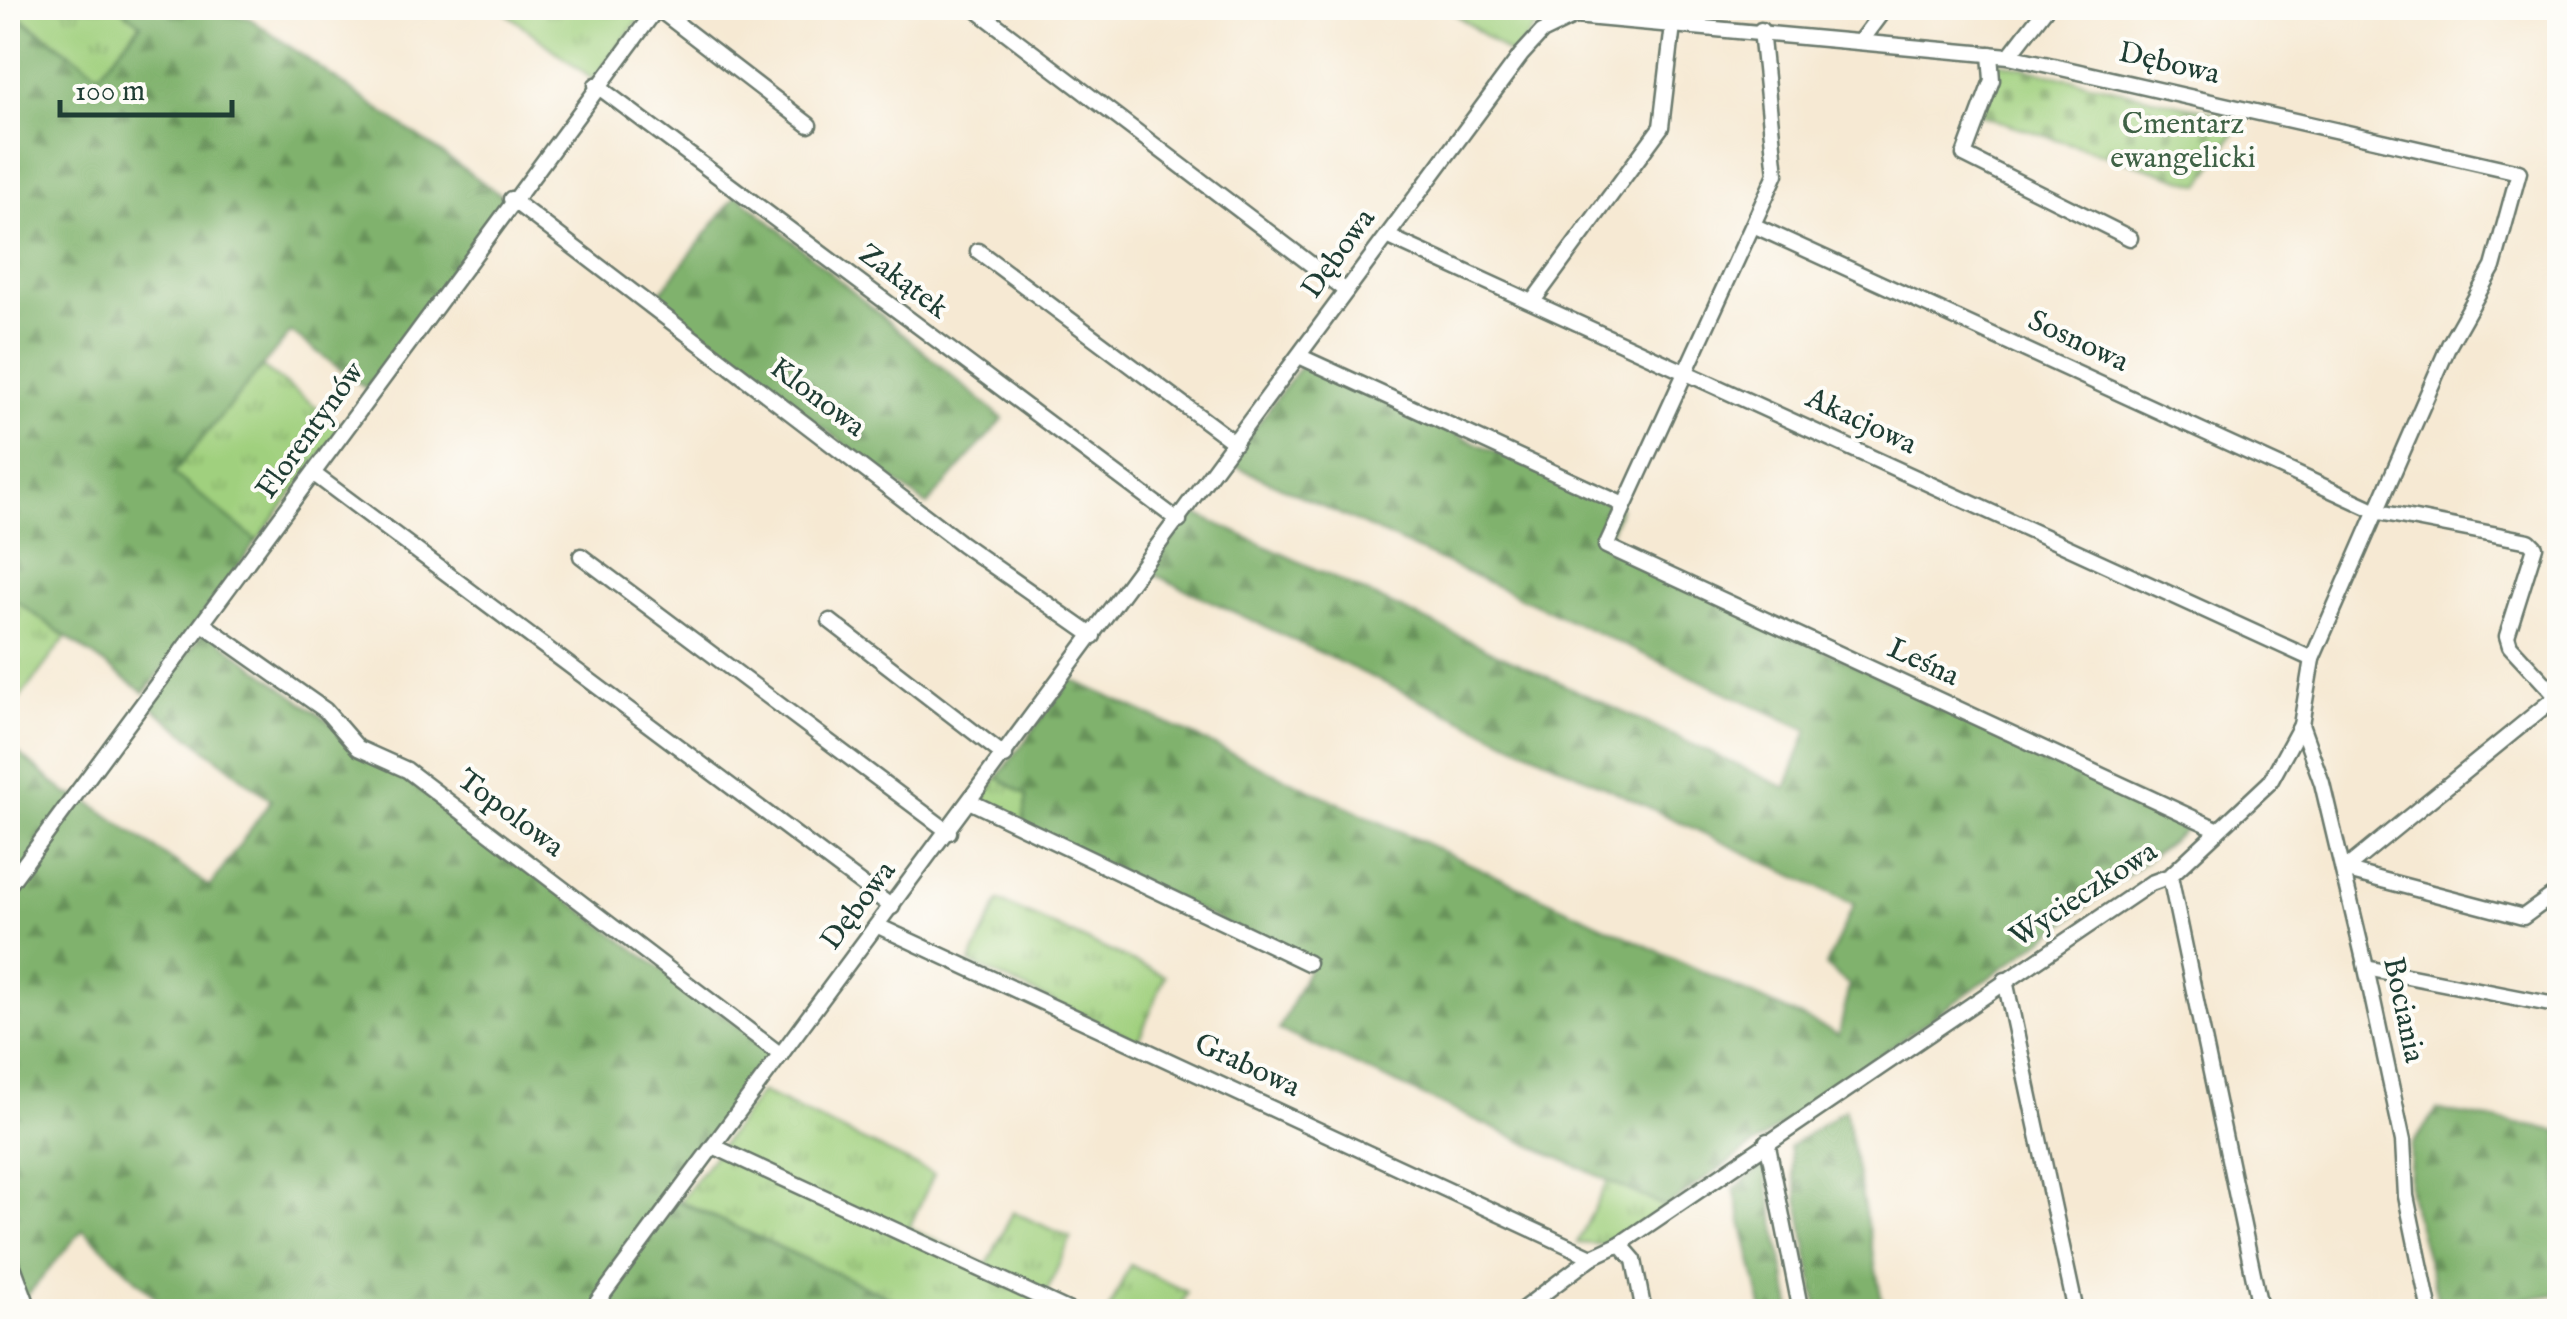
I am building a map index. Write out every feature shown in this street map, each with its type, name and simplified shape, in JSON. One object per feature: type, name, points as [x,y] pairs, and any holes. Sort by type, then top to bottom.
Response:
[{"type":"main road","points":[[8,1261],[28,1312]]},
{"type":"street","name":"Florentynów","points":[[8,886],[596,85],[657,8]]},
{"type":"street","points":[[657,8],[809,125]]},
{"type":"street","points":[[974,8],[1346,291]]},
{"type":"street","points":[[1860,40],[1885,8]]},
{"type":"street","points":[[2009,56],[2046,8]]},
{"type":"street","name":"Dębowa","points":[[590,1312],[1521,56],[1561,14],[1673,15],[1761,30],[2009,56],[2519,172]]},
{"type":"street","points":[[1533,301],[1661,127],[1673,15]]},
{"type":"street","points":[[1299,356],[1624,505],[1776,174],[1761,30]]},
{"type":"street","points":[[1990,54],[1992,80],[1964,155],[2130,238]]},
{"type":"street","name":"Zakątek","points":[[596,85],[1178,521]]},
{"type":"street","name":"Wycieczkowa","points":[[1519,1312],[1592,1256],[1620,1244],[2005,980],[2151,883],[2170,876],[2270,782],[2301,726],[2312,659],[2449,345],[2493,268],[2519,172]]},
{"type":"street","name":"Klonowa","points":[[511,200],[962,544],[1093,636]]},
{"type":"street","name":"Sosnowa","points":[[1753,225],[2378,512],[2529,542],[2535,547],[2507,636],[2510,646],[2558,698]]},
{"type":"street","name":"Akacjowa","points":[[1387,236],[2312,659]]},
{"type":"street","points":[[978,251],[1235,443]]},
{"type":"street","points":[[314,474],[892,907]]},
{"type":"street","name":"Leśna","points":[[1624,505],[1606,546],[2217,829]]},
{"type":"street","points":[[581,556],[949,832]]},
{"type":"street","points":[[830,621],[1005,756]]},
{"type":"street","name":"Topolowa","points":[[203,624],[325,710],[358,748],[406,770],[781,1056]]},
{"type":"street","points":[[2344,870],[2558,698]]},
{"type":"street","name":"Bociania","points":[[2301,726],[2322,784],[2366,968],[2403,1141],[2406,1196],[2430,1312]]},
{"type":"street","points":[[971,802],[1308,963]]},
{"type":"street","points":[[2344,870],[2522,917],[2560,890]]},
{"type":"street","points":[[2170,876],[2260,1312]]},
{"type":"street","name":"Grabowa","points":[[878,926],[1592,1256]]},
{"type":"street","points":[[2366,968],[2560,1006]]},
{"type":"street","points":[[2005,980],[2076,1312]]},
{"type":"street","points":[[1767,1141],[1801,1312]]},
{"type":"street","points":[[712,1146],[1072,1312]]},
{"type":"street","points":[[1620,1244],[1634,1260],[1644,1312]]},
{"type":"green space","points":[[8,8],[120,8],[141,23],[99,74]]},
{"type":"green space","points":[[120,8],[202,8],[249,18],[505,198],[369,391],[291,332],[173,473],[257,541],[145,693],[8,595],[8,11],[99,73],[141,24]]},
{"type":"green space","points":[[500,8],[648,8],[593,80]]},
{"type":"green space","points":[[1447,8],[1552,8],[1512,56]]},
{"type":"green space","name":"Cmentarz ewangelicki","points":[[1995,61],[2243,119],[2201,185],[1980,115]]},
{"type":"green space","points":[[737,194],[1003,419],[927,505],[653,302]]},
{"type":"green space","points":[[1306,366],[1620,508],[1604,547],[2193,824],[2059,928],[1666,1207],[1279,1030],[1310,965],[1023,825],[1027,796],[998,777],[1071,679],[1839,1035],[1849,985],[1826,966],[1854,904],[1149,572],[1192,512],[1786,788],[1808,730],[1229,463],[1298,369]]},
{"type":"green space","points":[[262,367],[343,426],[257,541],[173,474]]},
{"type":"green space","points":[[8,595],[66,637],[8,714]]},
{"type":"green space","points":[[205,630],[776,1054],[669,1197],[919,1311],[170,1311],[83,1229],[14,1311],[8,1311],[8,744],[67,794],[82,797],[210,887],[271,800],[149,705]]},
{"type":"green space","points":[[998,777],[1027,796],[1023,825],[980,804]]},
{"type":"green space","points":[[999,901],[1165,976],[1138,1041],[970,963]]},
{"type":"green space","points":[[761,1092],[934,1174],[909,1228],[987,1265],[1013,1212],[1071,1238],[1038,1311],[919,1311],[680,1201]]},
{"type":"green space","points":[[1845,1109],[1884,1311],[1818,1311],[1789,1147]]},
{"type":"green space","points":[[2437,1110],[2559,1131],[2559,1294],[2441,1311],[2409,1193],[2411,1146]]},
{"type":"green space","points":[[1764,1165],[1792,1311],[1763,1311],[1734,1188]]},
{"type":"green space","points":[[1608,1181],[1666,1207],[1609,1245],[1577,1243]]},
{"type":"green space","points":[[1130,1265],[1187,1292],[1179,1311],[1108,1311]]}]
